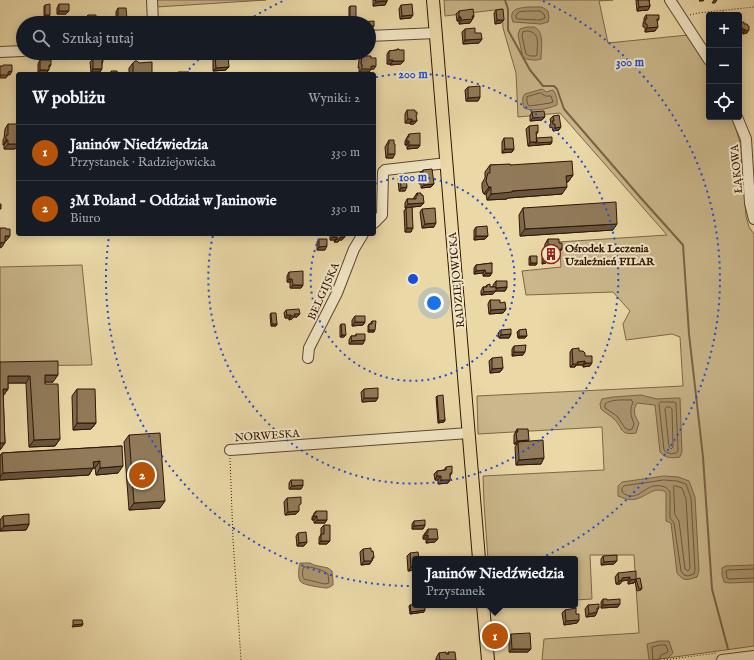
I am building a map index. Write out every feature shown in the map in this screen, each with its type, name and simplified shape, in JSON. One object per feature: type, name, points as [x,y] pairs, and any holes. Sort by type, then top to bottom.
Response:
[{"type":"main road","name":"RADZIEJOWICKA","points":[[433,0],[480,556]]},
{"type":"main road","points":[[483,608],[488,660]]},
{"type":"street","points":[[152,0],[153,16]]},
{"type":"street","points":[[670,0],[706,56]]},
{"type":"street","points":[[376,36],[436,33]]},
{"type":"street","points":[[0,52],[16,51]]},
{"type":"street","name":"ŁĄKOWA","points":[[739,120],[750,139],[750,203],[754,219]]},
{"type":"street","points":[[376,221],[382,215],[382,172],[385,170],[447,163]]},
{"type":"street","name":"BELGIJSKA","points":[[308,358],[310,348],[336,293],[354,249],[362,236]]},
{"type":"street","name":"NORWESKA","points":[[230,450],[469,433]]},
{"type":"street","points":[[720,656],[754,656]]},
{"type":"path","points":[[681,18],[698,13],[754,7]]},
{"type":"path","name":"NORWESKA","points":[[230,450],[232,539],[241,660]]},
{"type":"path","points":[[494,626],[499,638],[497,647]]},
{"type":"path","points":[[664,660],[720,656]]},
{"type":"shaded area","points":[[156,0],[266,0],[156,7]]},
{"type":"shaded area","points":[[444,0],[613,0],[599,1],[608,43],[688,35],[706,62],[706,120],[733,120],[740,142],[746,216],[749,227],[754,234],[754,646],[653,660],[542,660],[544,639],[639,633],[634,555],[590,555],[592,599],[578,600],[578,556],[488,556],[483,476],[604,470],[602,427],[478,434],[477,396],[683,386],[680,337],[672,334],[626,340],[623,324],[630,311],[613,292],[526,295],[522,271],[561,267],[559,242],[667,235],[560,113],[518,117],[516,73],[503,28],[502,9],[445,16]]},
{"type":"shaded area","points":[[82,265],[92,365],[0,366],[0,267]]},
{"type":"water","points":[[528,7],[542,7],[548,11],[548,22],[541,24],[513,22],[512,14],[515,10]]},
{"type":"water","points":[[534,27],[540,32],[542,41],[541,59],[532,60],[523,58],[518,35],[520,29]]},
{"type":"water","points":[[542,89],[546,92],[553,90],[557,105],[540,110],[524,108],[523,99],[525,94]]},
{"type":"water","points":[[641,395],[657,399],[680,398],[682,452],[680,457],[667,457],[660,452],[655,405],[637,403],[634,411],[639,423],[636,433],[631,434],[624,432],[614,419],[601,409],[600,404],[602,399]]},
{"type":"water","points":[[664,476],[678,477],[689,481],[695,497],[699,571],[697,577],[691,579],[686,580],[677,573],[671,523],[666,521],[666,492],[661,490],[654,491],[634,500],[618,496],[618,486],[622,482]]},
{"type":"water","points":[[300,563],[310,563],[328,568],[332,571],[333,585],[325,588],[303,583],[300,580],[299,575]]},
{"type":"water","points":[[754,565],[754,582],[724,582],[722,568],[726,566]]},
{"type":"water","points":[[659,641],[669,641],[673,653],[668,658],[650,660],[647,644]]},
{"type":"building","points":[[375,0],[387,0],[387,1],[376,2]]},
{"type":"building","points":[[638,0],[649,0],[650,6],[639,7]]},
{"type":"building","points":[[50,4],[50,15],[45,15],[45,5]]},
{"type":"building","points":[[59,4],[69,4],[69,11],[59,11]]},
{"type":"building","points":[[412,4],[413,15],[402,16],[401,5]]},
{"type":"building","points":[[350,6],[356,6],[356,16],[350,16]]},
{"type":"building","points":[[118,8],[126,8],[127,16],[118,16]]},
{"type":"building","points":[[473,9],[473,19],[461,20],[461,17],[459,17],[459,11]]},
{"type":"building","points":[[503,9],[504,20],[497,20],[496,10]]},
{"type":"building","points":[[646,15],[659,15],[659,19],[657,19],[658,27],[647,28],[647,24],[645,24],[645,19],[647,19]]},
{"type":"building","points":[[742,22],[744,22],[744,24],[749,26],[749,30],[743,30]]},
{"type":"building","points":[[475,28],[475,33],[481,33],[482,39],[465,40],[465,29]]},
{"type":"building","points":[[397,49],[404,50],[404,61],[389,60],[389,51]]},
{"type":"building","points":[[40,60],[51,60],[49,70],[40,70]]},
{"type":"building","points":[[93,60],[103,60],[102,69],[93,69]]},
{"type":"building","points":[[215,60],[228,60],[229,67],[216,68]]},
{"type":"building","points":[[362,60],[376,60],[376,66],[371,66],[371,69],[362,69]]},
{"type":"building","points":[[135,61],[139,63],[152,62],[152,72],[133,72],[133,63]]},
{"type":"building","points":[[12,65],[12,71],[8,72],[8,75],[0,75],[0,66]]},
{"type":"building","points":[[480,86],[480,97],[468,98],[468,87]]},
{"type":"building","points":[[407,110],[415,110],[415,112],[417,112],[417,121],[408,119]]},
{"type":"building","points":[[544,111],[545,117],[533,118],[532,112]]},
{"type":"building","points":[[559,115],[561,127],[555,128],[555,124],[553,124],[552,121],[554,121],[553,116]]},
{"type":"building","points":[[8,124],[16,124],[16,144],[8,144],[6,135],[8,135]]},
{"type":"building","points":[[538,125],[538,132],[536,132],[537,142],[530,142],[529,126]]},
{"type":"building","points":[[420,133],[420,145],[409,145],[407,137],[409,137],[409,134]]},
{"type":"building","points":[[552,137],[552,142],[535,143],[537,142],[536,138]]},
{"type":"building","points":[[504,138],[513,138],[514,149],[505,149]]},
{"type":"building","points":[[389,140],[394,140],[395,154],[388,154]]},
{"type":"building","points":[[572,161],[573,175],[566,176],[567,187],[491,194],[491,187],[488,186],[486,181],[488,173],[490,173],[490,165]]},
{"type":"building","points":[[432,169],[434,184],[424,185],[421,177],[423,177],[423,175],[420,175],[420,172],[423,172],[423,170]]},
{"type":"building","points":[[400,176],[406,176],[407,187],[401,188]]},
{"type":"building","points":[[417,193],[421,193],[421,195],[423,195],[424,203],[408,204],[407,199],[416,199],[416,195],[418,195]]},
{"type":"building","points":[[616,202],[617,224],[525,229],[523,208]]},
{"type":"building","points":[[412,207],[413,228],[407,228],[406,208]]},
{"type":"building","points":[[435,208],[436,223],[425,224],[422,209]]},
{"type":"building","points":[[487,226],[488,236],[476,236],[476,227]]},
{"type":"building","points":[[0,228],[10,229],[10,236],[5,236],[5,242],[0,243]]},
{"type":"building","points":[[345,236],[340,237],[340,239],[333,237]]},
{"type":"building","points":[[319,239],[327,239],[327,246],[319,247]]},
{"type":"building","points":[[548,239],[559,239],[559,243],[562,243],[562,249],[560,249],[560,253],[546,259],[545,253],[549,253]]},
{"type":"building","points":[[530,256],[537,256],[537,263],[531,263]]},
{"type":"building","points":[[492,263],[492,273],[486,273],[485,270],[476,271],[476,265]]},
{"type":"building","points":[[303,271],[303,285],[293,285],[292,279],[289,279],[289,272]]},
{"type":"building","points":[[496,281],[507,281],[507,287],[496,288]]},
{"type":"building","points":[[490,284],[490,287],[496,287],[496,291],[484,292],[483,287],[487,287],[487,285]]},
{"type":"building","points":[[490,300],[500,300],[500,303],[505,302],[506,309],[491,310]]},
{"type":"building","points":[[299,309],[300,314],[294,314],[295,316],[287,315],[286,310]]},
{"type":"building","points":[[271,313],[276,313],[277,324],[272,324]]},
{"type":"building","points":[[355,316],[365,316],[365,322],[355,322]]},
{"type":"building","points":[[372,321],[376,321],[375,330],[369,330],[369,324],[372,324]]},
{"type":"building","points":[[341,324],[345,324],[346,335],[342,335]]},
{"type":"building","points":[[511,329],[511,334],[501,335],[501,330]]},
{"type":"building","points":[[526,329],[527,336],[519,336],[519,330]]},
{"type":"building","points":[[356,334],[365,334],[365,340],[352,341],[351,336],[356,336]]},
{"type":"building","points":[[526,345],[525,352],[514,352],[514,346]]},
{"type":"building","points":[[579,348],[579,351],[583,351],[585,353],[585,356],[592,356],[592,363],[585,363],[585,361],[577,362],[578,364],[573,364],[572,349]]},
{"type":"building","points":[[502,357],[503,368],[492,369],[492,358]]},
{"type":"building","points":[[58,361],[58,375],[45,375],[45,384],[58,384],[60,439],[34,440],[30,376],[8,376],[8,389],[3,389],[5,443],[0,443],[0,362]]},
{"type":"building","points":[[378,388],[378,398],[364,398],[364,389]]},
{"type":"building","points":[[77,389],[95,389],[96,423],[77,423]]},
{"type":"building","points":[[443,395],[445,420],[439,421],[437,396]]},
{"type":"building","points":[[517,429],[528,429],[529,440],[517,441]]},
{"type":"building","points":[[160,433],[165,501],[134,503],[129,435]]},
{"type":"building","points":[[543,440],[544,458],[519,460],[518,442]]},
{"type":"building","points":[[122,446],[123,466],[100,468],[100,461],[93,462],[94,468],[3,473],[2,453]]},
{"type":"building","points":[[452,466],[450,480],[441,480],[441,476],[437,476],[437,471],[446,470],[446,467]]},
{"type":"building","points":[[291,480],[303,480],[303,485],[292,486]]},
{"type":"building","points":[[301,497],[299,511],[288,512],[287,498]]},
{"type":"building","points":[[316,511],[327,511],[327,520],[317,520],[317,516],[314,516]]},
{"type":"building","points":[[29,514],[29,524],[4,526],[3,516]]},
{"type":"building","points":[[425,520],[425,525],[414,526],[414,521]]},
{"type":"building","points":[[324,525],[330,525],[330,541],[321,541],[321,534],[324,534]]},
{"type":"building","points":[[428,529],[437,529],[438,539],[428,539],[428,535],[425,535],[425,533],[428,533]]},
{"type":"building","points":[[306,532],[307,542],[299,543],[298,533]]},
{"type":"building","points":[[371,548],[374,557],[372,558],[372,561],[364,561],[363,549]]},
{"type":"building","points":[[418,552],[419,556],[412,556],[412,567],[411,567],[410,553]]},
{"type":"building","points":[[617,555],[617,561],[604,562],[603,556]]},
{"type":"building","points":[[636,571],[636,579],[630,580],[630,577],[622,578],[622,580],[619,581],[618,573]]},
{"type":"building","points":[[640,578],[642,588],[639,589],[636,579]]},
{"type":"building","points":[[603,599],[620,599],[620,604],[603,605]]},
{"type":"building","points":[[599,604],[597,612],[589,614],[588,605]]},
{"type":"building","points":[[410,605],[412,605],[412,608],[425,608],[425,610],[411,612]]},
{"type":"building","points":[[576,608],[576,614],[579,614],[579,620],[566,621],[565,610]]},
{"type":"building","points":[[73,620],[82,620],[83,624],[73,625]]},
{"type":"building","points":[[530,633],[531,649],[512,649],[511,634]]},
{"type":"building","points":[[446,652],[446,654],[449,654],[448,652],[455,652],[456,660],[440,660],[439,653]]},
{"type":"waterway","points":[[505,0],[508,9],[508,30],[530,70],[543,86],[554,86],[557,89],[564,109],[683,245],[689,334],[703,457],[712,589],[728,649]]},
{"type":"place","name":"Ośrodek Leczenia Uzależnień FILAR","points":[[551,254]]},
{"type":"place","name":"3M Poland - Oddział w Janinowie","points":[[142,475]]},
{"type":"place","name":"Janinów Niedźwiedzia","points":[[495,636]]}]
